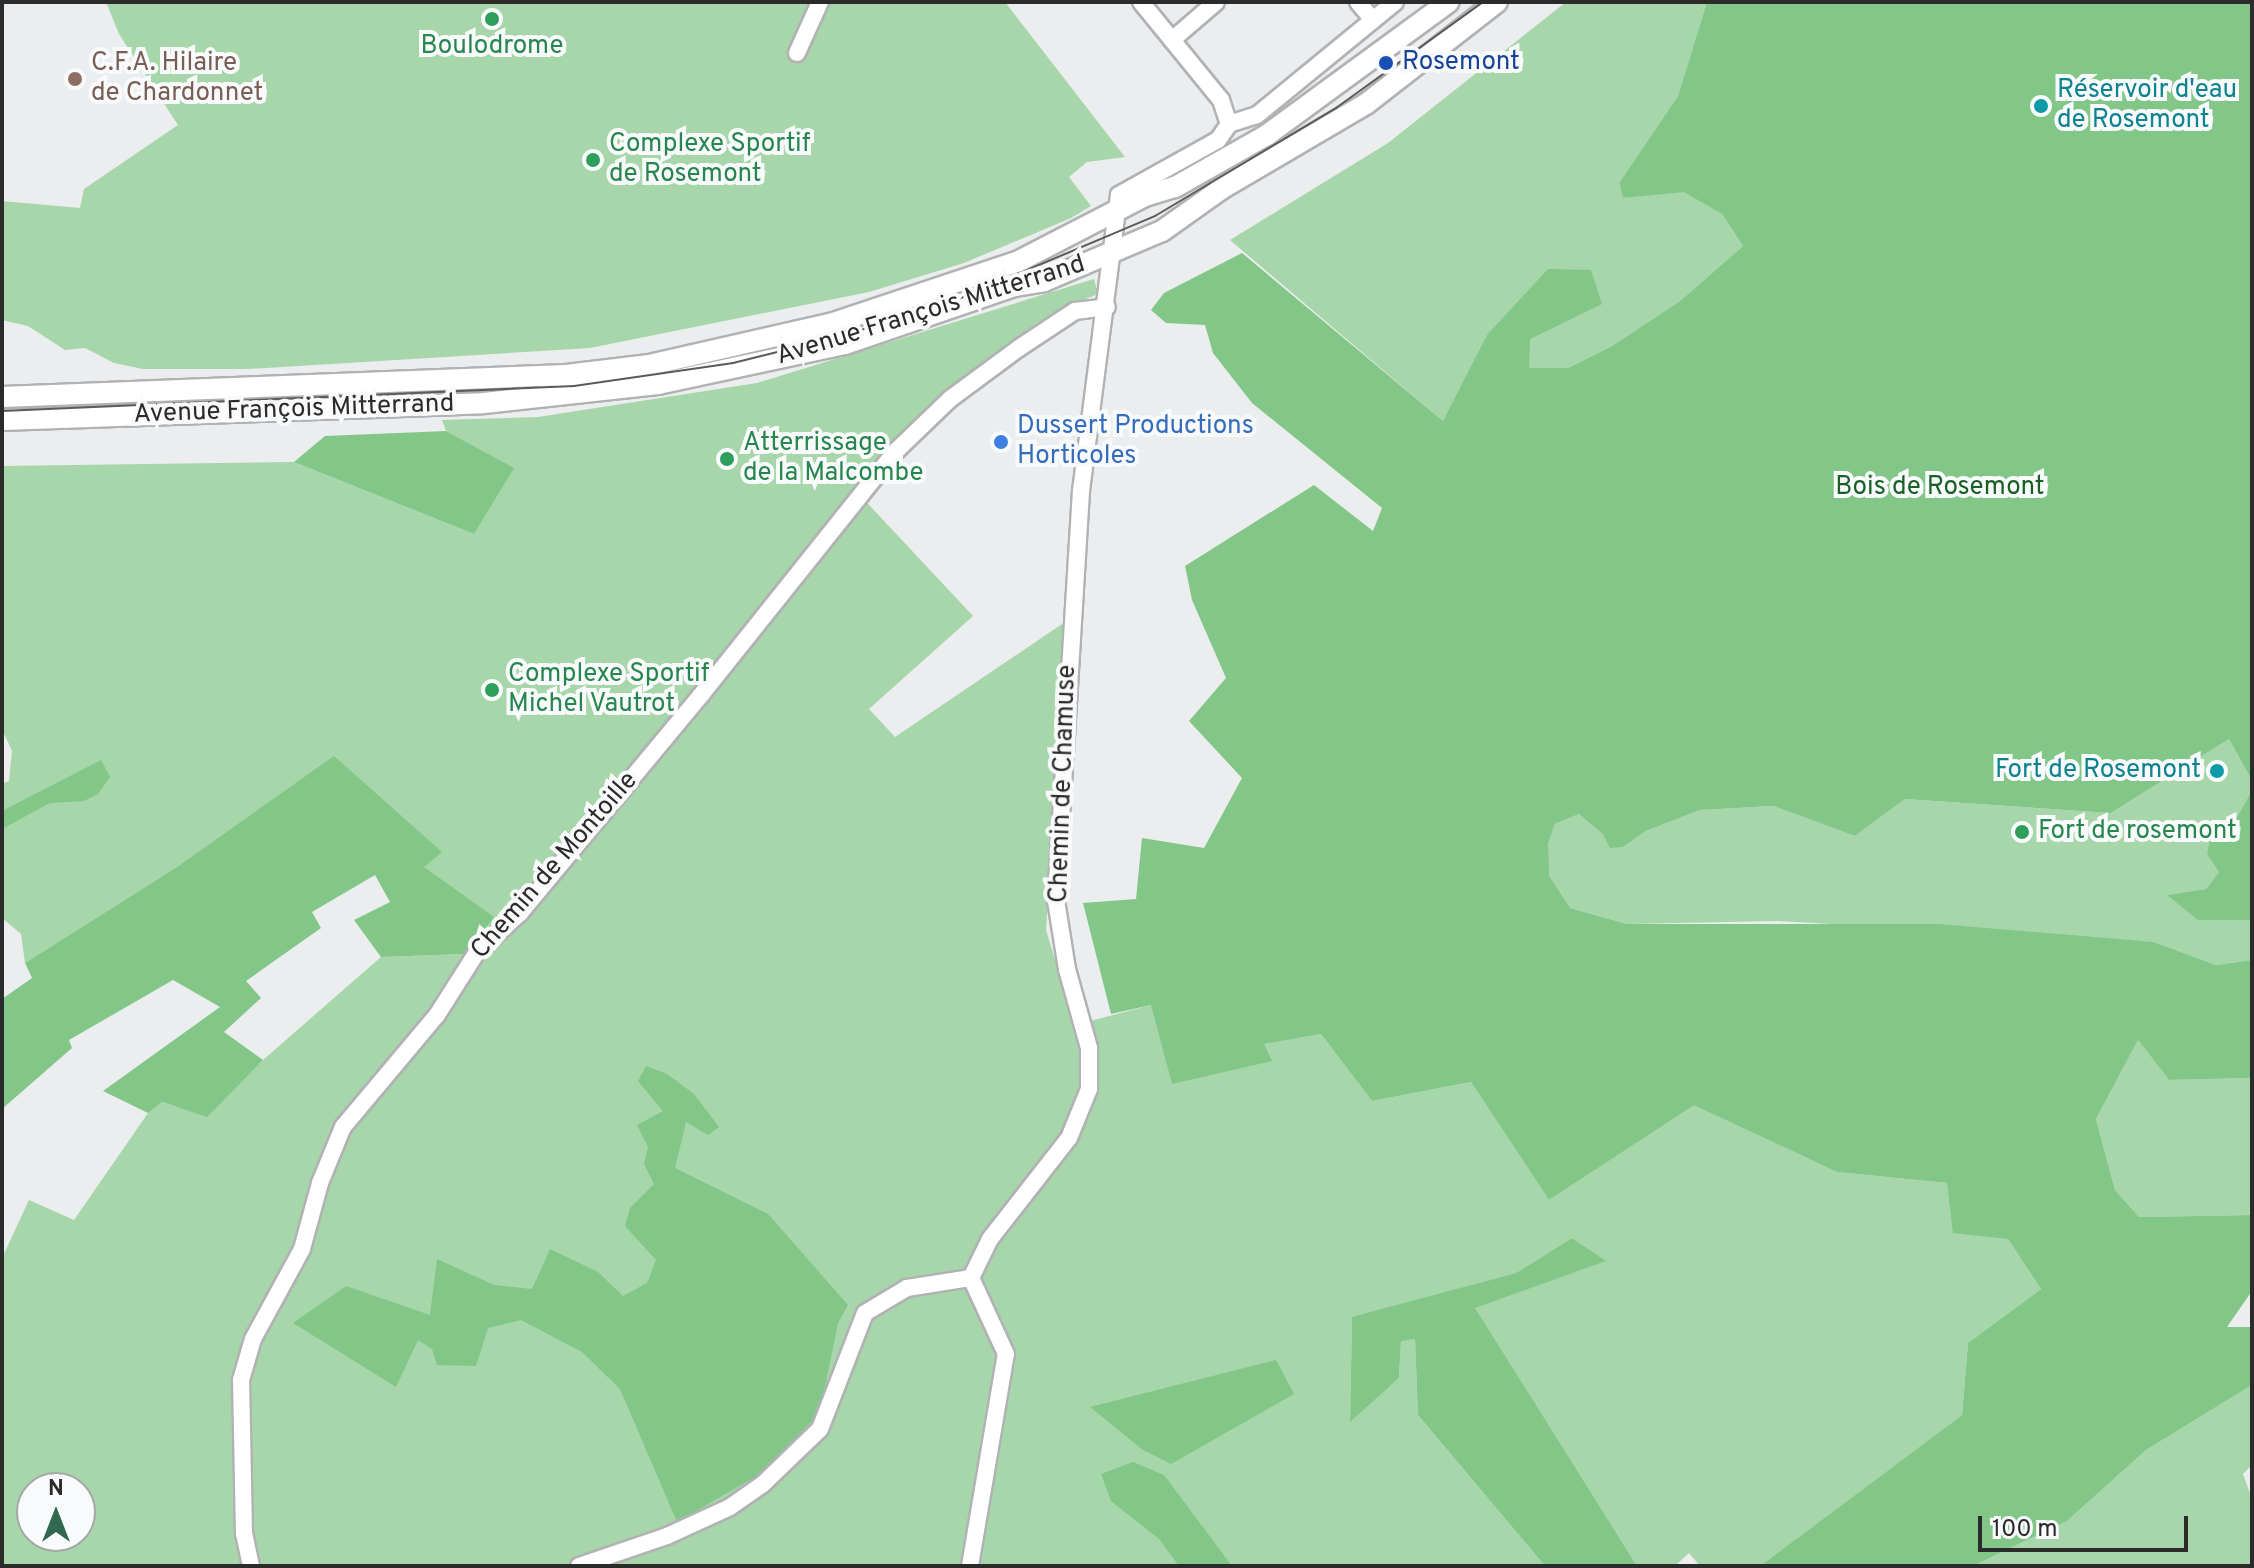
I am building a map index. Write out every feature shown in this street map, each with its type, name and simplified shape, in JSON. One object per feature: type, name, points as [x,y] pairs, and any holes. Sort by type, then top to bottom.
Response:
[{"type":"main road","name":"Avenue François Mitterrand","points":[[2,397],[478,381],[649,365],[830,324],[940,291],[1019,261],[1145,196],[1175,187],[1267,135],[1449,2]]},
{"type":"main road","name":"Avenue François Mitterrand","points":[[2,420],[484,403],[658,384],[845,344],[1014,286],[1044,281],[1162,231],[1234,181],[1366,104],[1497,2]]},
{"type":"street","points":[[797,53],[820,2]]},
{"type":"street","points":[[1141,2],[1221,100],[1229,124]]},
{"type":"street","points":[[1172,40],[1216,2]]},
{"type":"street","points":[[1358,2],[1373,20]]},
{"type":"street","points":[[1115,213],[1127,187],[1218,140],[1229,124],[1257,115],[1395,2]]},
{"type":"street","name":"Chemin de Chamuse","points":[[971,1278],[990,1239],[1069,1138],[1089,1089],[1089,1048],[1067,969],[1056,900],[1074,568],[1107,307],[1115,213]]},
{"type":"street","name":"Chemin de Montoille","points":[[251,1566],[244,1534],[241,1380],[253,1339],[302,1249],[320,1183],[343,1127],[437,1015],[477,952],[520,913],[759,625],[896,451],[950,399],[1019,348],[1075,311],[1107,307]]},
{"type":"street","points":[[579,1566],[667,1536],[730,1507],[763,1484],[820,1429],[840,1387],[865,1313],[907,1288],[971,1278],[1006,1354],[970,1566]]},
{"type":"green space","points":[[106,2],[1005,2],[1125,157],[1087,162],[1069,177],[1091,206],[1071,218],[964,263],[869,292],[590,348],[248,369],[143,369],[114,363],[85,348],[65,350],[28,326],[2,320],[2,201],[80,208],[84,189],[178,125],[119,34]]},
{"type":"green space","points":[[1566,2],[1707,2],[1678,96],[1619,183],[1623,198],[1684,191],[1722,214],[1743,246],[1680,301],[1612,346],[1568,368],[1529,368],[1529,339],[1487,335],[1444,422],[1230,240],[1388,143]]},
{"type":"green space","name":"Bois de Rosemont","points":[[1707,2],[2252,2],[2252,920],[2198,920],[2167,895],[2206,889],[2219,872],[2207,854],[2212,831],[2237,817],[2250,794],[2250,777],[2229,739],[2111,813],[1905,799],[1855,836],[1773,806],[1700,810],[1646,831],[1623,847],[1610,848],[1603,834],[1579,814],[1555,824],[1548,844],[1549,876],[1570,908],[1627,924],[1938,924],[2154,942],[2216,965],[2252,960],[2252,1078],[2169,1080],[2138,1040],[2096,1119],[2115,1190],[2139,1217],[2252,1215],[2252,1291],[2227,1327],[2252,1327],[2252,1385],[2146,1450],[2067,1521],[1973,1566],[1760,1566],[1962,1415],[1968,1343],[2041,1289],[2008,1239],[1953,1233],[1947,1183],[1837,1172],[1694,1105],[1549,1200],[1471,1082],[1372,1101],[1321,1034],[1264,1044],[1272,1061],[1172,1084],[1151,1005],[1111,1014],[1083,903],[1136,899],[1142,838],[1204,848],[1242,778],[1189,721],[1226,678],[1192,600],[1185,566],[1314,485],[1373,531],[1382,508],[1252,403],[1213,353],[1205,325],[1166,323],[1151,310],[1164,293],[1242,253],[1443,421],[1487,335],[1548,269],[1591,270],[1602,304],[1530,339],[1529,368],[1568,368],[1612,346],[1680,301],[1743,246],[1722,214],[1684,192],[1623,198],[1619,183],[1678,96]]},
{"type":"green space","points":[[1094,279],[1098,294],[1066,307],[947,397],[856,491],[973,616],[869,709],[895,737],[1065,622],[1046,930],[1075,1025],[1151,1005],[1271,1061],[1263,1044],[1321,1034],[1372,1101],[1471,1082],[1549,1200],[1694,1104],[1837,1172],[1947,1183],[2008,1239],[2041,1289],[1968,1343],[1962,1415],[1760,1566],[1700,1566],[1689,1553],[1675,1566],[1637,1566],[1474,1308],[1605,1261],[1572,1238],[1516,1273],[1352,1318],[1350,1421],[1399,1378],[1401,1340],[1415,1339],[1418,1415],[1545,1566],[2,1566],[2,1258],[29,1200],[74,1220],[148,1113],[161,1102],[207,1116],[263,1060],[381,957],[464,954],[424,866],[441,852],[180,865],[25,963],[21,934],[2,918],[2,784],[9,781],[12,751],[2,729],[2,466],[294,462],[474,534],[513,468],[446,431],[442,420],[538,417],[757,383]]},
{"type":"green space","points":[[446,431],[514,468],[474,534],[294,462],[325,436]]},
{"type":"green space","points":[[2229,739],[2250,777],[2250,794],[2237,817],[2212,831],[2208,854],[2219,872],[2206,889],[2168,895],[2252,920],[2252,960],[2216,965],[2154,942],[1778,921],[1627,924],[1570,908],[1548,876],[1548,844],[1555,824],[1579,814],[1623,847],[1646,831],[1700,810],[1773,806],[1855,836],[1905,799],[2111,813]]},
{"type":"green space","points":[[334,756],[442,852],[424,867],[494,917],[464,954],[381,957],[354,920],[390,902],[375,875],[312,912],[321,928],[246,981],[261,998],[224,1032],[263,1060],[207,1117],[162,1102],[148,1113],[103,1091],[220,1007],[173,980],[69,1040],[72,1048],[2,1109],[2,999],[32,978],[25,963],[180,865]]},
{"type":"green space","points":[[101,760],[110,777],[98,794],[84,801],[50,803],[2,829],[2,811]]},
{"type":"green space","points":[[2138,1040],[2169,1080],[2252,1078],[2252,1215],[2139,1217],[2115,1190],[2096,1119]]},
{"type":"green space","points":[[646,1066],[667,1074],[694,1094],[719,1127],[708,1135],[686,1122],[675,1168],[768,1214],[848,1305],[838,1323],[820,1411],[774,1466],[677,1522],[620,1389],[582,1352],[521,1320],[488,1328],[476,1366],[437,1365],[432,1349],[418,1340],[396,1387],[293,1323],[346,1286],[430,1315],[437,1259],[494,1285],[532,1289],[550,1249],[598,1272],[623,1296],[647,1283],[656,1260],[625,1226],[630,1208],[654,1184],[644,1164],[648,1147],[637,1125],[663,1111],[638,1081]]},
{"type":"green space","points":[[1572,1238],[1606,1261],[1475,1308],[1637,1566],[1545,1566],[1418,1415],[1415,1339],[1401,1341],[1399,1378],[1350,1422],[1352,1317],[1516,1273]]},
{"type":"green space","points":[[1276,1360],[1294,1394],[1171,1464],[1143,1450],[1090,1407]]},
{"type":"green space","points":[[2252,1385],[2252,1465],[2243,1474],[2252,1499],[2252,1566],[1973,1566],[2067,1521],[2146,1450]]},
{"type":"green space","points":[[1133,1462],[1164,1475],[1232,1566],[1179,1566],[1159,1539],[1111,1501],[1101,1474]]},
{"type":"tram line","points":[[2,411],[574,386],[733,363],[838,337],[949,303],[1155,216],[1336,108],[1483,2]]},
{"type":"place","name":"Boulodrome","points":[[492,19]]},
{"type":"place","name":"Rosemont","points":[[1386,63]]},
{"type":"place","name":"C.F.A. Hilaire de Chardonnet","points":[[75,79]]},
{"type":"place","name":"Réservoir d'eau de Rosemont","points":[[2041,106]]},
{"type":"place","name":"Complexe Sportif de Rosemont","points":[[593,160]]},
{"type":"place","name":"Dussert Productions Horticoles","points":[[1001,442]]},
{"type":"place","name":"Atterrissage de la Malcombe","points":[[727,459]]},
{"type":"place","name":"Complexe Sportif Michel Vautrot","points":[[492,690]]},
{"type":"place","name":"Fort de Rosemont","points":[[2217,771]]},
{"type":"place","name":"Fort de rosemont","points":[[2022,832]]}]
